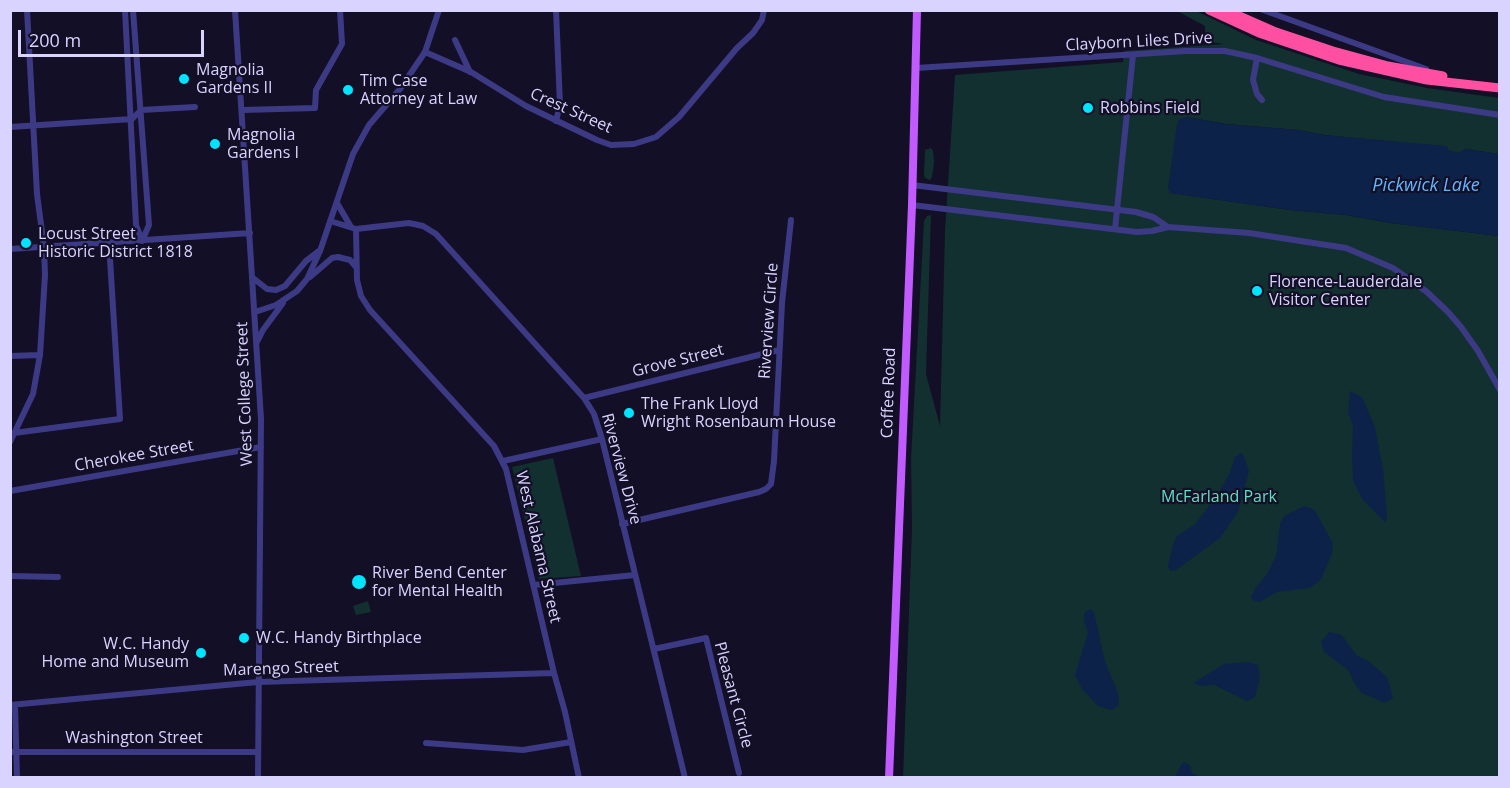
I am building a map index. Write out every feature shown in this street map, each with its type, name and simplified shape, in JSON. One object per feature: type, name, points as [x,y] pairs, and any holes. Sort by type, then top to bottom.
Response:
[{"type":"highway","points":[[1209,10],[1259,33],[1339,60],[1427,80],[1500,88]]},
{"type":"highway","points":[[1226,10],[1304,42],[1355,58],[1451,77],[1500,82]]},
{"type":"main road","name":"Coffee Road","points":[[889,777],[912,205],[917,10]]},
{"type":"street","points":[[10,442],[33,394],[39,355],[45,275],[37,194],[27,10]]},
{"type":"street","points":[[125,10],[136,225],[142,241]]},
{"type":"street","points":[[133,10],[149,225],[142,241]]},
{"type":"street","name":"West College Street","points":[[235,10],[257,342],[261,447],[258,777]]},
{"type":"street","points":[[243,110],[315,108],[316,90],[342,44],[340,10]]},
{"type":"street","points":[[307,279],[320,251],[352,154],[374,119],[400,90],[425,52],[439,10]]},
{"type":"street","points":[[556,10],[560,105],[556,121]]},
{"type":"street","name":"Crest Street","points":[[425,52],[471,72],[512,99],[556,121],[611,144],[634,144],[656,137],[680,117],[737,48],[758,27],[764,10]]},
{"type":"street","points":[[1263,26],[1266,11],[1451,77]]},
{"type":"street","points":[[454,40],[471,72]]},
{"type":"street","name":"Clayborn Liles Drive","points":[[916,68],[1217,51],[1257,58],[1370,94],[1500,115]]},
{"type":"street","points":[[1115,229],[1133,55]]},
{"type":"street","points":[[1257,58],[1253,80],[1257,94],[1262,100]]},
{"type":"street","points":[[10,127],[132,119],[141,110],[195,107]]},
{"type":"street","points":[[912,185],[1117,209],[1153,217],[1168,227]]},
{"type":"street","points":[[336,202],[354,228]]},
{"type":"street","points":[[912,205],[1115,229],[1152,231],[1168,227],[1249,233],[1346,248],[1383,263],[1408,277],[1448,312],[1478,351],[1500,390]]},
{"type":"street","name":"Riverview Circle","points":[[622,524],[766,489],[771,484],[782,303],[791,220]]},
{"type":"street","name":"Riverview Drive","points":[[330,221],[354,228],[409,223],[423,226],[436,234],[458,255],[584,398],[594,414],[602,439],[685,777]]},
{"type":"street","name":"West Alabama Street","points":[[354,228],[357,287],[370,310],[494,446],[503,461],[579,777]]},
{"type":"street","points":[[10,249],[250,233]]},
{"type":"street","points":[[14,433],[120,418],[109,243]]},
{"type":"street","points":[[253,278],[267,289],[276,290],[285,286],[306,261],[320,251]]},
{"type":"street","points":[[255,312],[276,305],[297,291],[307,279],[332,258],[338,256],[350,260],[356,267]]},
{"type":"street","points":[[257,342],[262,330],[287,298]]},
{"type":"street","name":"Grove Street","points":[[584,398],[779,350]]},
{"type":"street","points":[[10,356],[39,355]]},
{"type":"street","points":[[503,461],[602,439]]},
{"type":"street","name":"Cherokee Street","points":[[10,491],[261,447]]},
{"type":"street","points":[[534,585],[635,575]]},
{"type":"street","points":[[10,576],[58,577]]},
{"type":"street","name":"Pleasant Circle","points":[[654,649],[706,638],[739,773]]},
{"type":"street","name":"Marengo Street","points":[[13,705],[258,682],[554,673]]},
{"type":"street","points":[[13,705],[13,752],[17,777]]},
{"type":"street","points":[[426,743],[523,750],[571,742]]},
{"type":"street","name":"Washington Street","points":[[13,752],[258,752]]},
{"type":"green space","name":"McFarland Park","points":[[1194,10],[1256,40],[1359,74],[1427,88],[1499,98],[1499,154],[1465,149],[1460,153],[1396,142],[1226,124],[1186,117],[1171,193],[1499,236],[1499,777],[903,778],[912,528],[911,459],[924,221],[927,216],[931,215],[926,374],[940,426],[945,231],[955,75],[1123,62],[1124,51],[1224,44],[1205,41],[1205,26],[1177,11]]},
{"type":"green space","points":[[931,148],[934,163],[930,180],[925,178],[924,174],[925,150]]},
{"type":"green space","points":[[553,458],[581,576],[539,579],[512,467]]},
{"type":"green space","points":[[368,601],[371,612],[356,615],[353,606]]},
{"type":"water","name":"Pickwick Lake","points":[[1186,117],[1324,135],[1447,146],[1449,151],[1460,153],[1465,149],[1499,154],[1499,236],[1170,193],[1168,188],[1177,124],[1180,119]]},
{"type":"water","points":[[1350,391],[1362,397],[1375,427],[1383,470],[1386,523],[1362,499],[1353,481],[1353,427],[1348,412]]},
{"type":"water","points":[[1242,452],[1249,471],[1238,512],[1220,538],[1176,570],[1170,571],[1168,566],[1177,536],[1194,525],[1217,496],[1235,457]]},
{"type":"water","points":[[1304,506],[1314,509],[1333,543],[1332,554],[1321,579],[1310,588],[1277,592],[1260,602],[1254,601],[1251,597],[1276,556],[1280,524],[1284,516]]},
{"type":"water","points":[[1090,609],[1094,612],[1105,662],[1118,693],[1119,705],[1112,710],[1098,706],[1082,689],[1075,675],[1088,632],[1084,613]]},
{"type":"water","points":[[1329,632],[1342,635],[1357,656],[1367,660],[1387,677],[1393,698],[1385,703],[1362,693],[1348,670],[1324,652],[1321,642]]},
{"type":"water","points":[[1248,662],[1258,665],[1260,678],[1255,697],[1247,701],[1214,685],[1201,686],[1193,683],[1224,664]]},
{"type":"water","points":[[1184,762],[1190,765],[1192,773],[1201,777],[1175,777]]},
{"type":"place","name":"Magnolia Gardens II","points":[[184,79]]},
{"type":"place","name":"Tim Case Attorney at Law","points":[[348,90]]},
{"type":"place","name":"Robbins Field","points":[[1088,108]]},
{"type":"place","name":"Magnolia Gardens I","points":[[215,144]]},
{"type":"place","name":"Locust Street Historic District 1818","points":[[26,243]]},
{"type":"place","name":"Florence-Lauderdale Visitor Center","points":[[1257,291]]},
{"type":"place","name":"The Frank Lloyd Wright Rosenbaum House","points":[[629,413]]},
{"type":"place","name":"River Bend Center for Mental Health","points":[[359,582]]},
{"type":"place","name":"W.C. Handy Birthplace","points":[[244,638]]},
{"type":"place","name":"W.C. Handy Home and Museum","points":[[201,653]]}]
